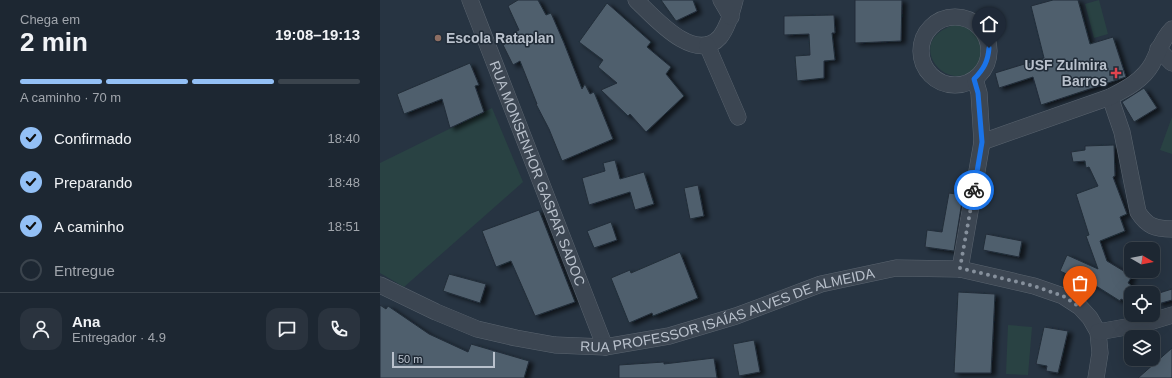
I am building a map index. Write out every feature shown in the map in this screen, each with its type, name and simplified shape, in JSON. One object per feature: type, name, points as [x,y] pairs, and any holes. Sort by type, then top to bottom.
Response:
[{"type":"street","name":"RUA MONSENHOR GASPAR SADOC","points":[[470,0],[604,347]]},
{"type":"street","points":[[636,0],[661,24],[679,38],[690,44],[700,45],[707,45],[714,42],[721,36],[731,17],[735,0]]},
{"type":"street","points":[[720,0],[731,17]]},
{"type":"street","points":[[958,17],[970,20],[979,27],[986,36],[989,48],[988,60],[983,70],[974,79],[964,84],[952,85],[941,82],[931,75],[924,65],[922,42],[927,31],[936,23],[946,18],[958,17]]},
{"type":"street","points":[[982,142],[1110,97],[1122,91],[1143,77],[1151,66],[1158,49],[1167,34],[1172,29]]},
{"type":"street","points":[[707,45],[738,117]]},
{"type":"street","points":[[1158,49],[1172,63]]},
{"type":"street","points":[[960,268],[982,142],[978,93],[974,79]]},
{"type":"street","points":[[1110,97],[1122,132],[1138,212],[1144,221],[1153,227],[1172,230]]},
{"type":"street","name":"RUA PROFESSOR ISAÍAS ALVES DE ALMEIDA","points":[[380,285],[436,312],[477,329],[555,345],[604,347],[669,336],[736,316],[821,284],[896,268],[960,268],[1034,286],[1063,296],[1080,307],[1090,318],[1098,332]]},
{"type":"street","points":[[1096,378],[1100,353],[1098,332],[1143,324],[1172,315]]},
{"type":"green space","points":[[1099,0],[1108,34],[1094,38],[1085,4]]},
{"type":"green space","points":[[954,25],[966,27],[975,31],[980,36],[984,48],[979,64],[968,74],[956,76],[945,72],[936,65],[931,55],[931,43],[938,33]]},
{"type":"green space","points":[[492,108],[523,182],[404,287],[380,273],[380,163]]},
{"type":"green space","points":[[1172,117],[1172,154],[1160,150]]},
{"type":"green space","points":[[1008,325],[1032,327],[1028,375],[1006,374]]},
{"type":"building","points":[[518,0],[538,0],[546,15],[551,13],[582,89],[585,84],[590,94],[594,92],[613,139],[562,161],[549,129],[536,104],[520,61],[513,65],[503,45],[517,36],[515,32],[519,30],[508,6]]},
{"type":"building","points":[[661,0],[693,0],[697,11],[676,21]]},
{"type":"building","points":[[855,0],[902,0],[901,41],[855,43]]},
{"type":"building","points":[[1053,0],[1078,0],[1090,44],[1113,37],[1126,77],[1041,105],[1033,77],[999,88],[995,73],[1044,58],[1031,6]]},
{"type":"building","points":[[607,3],[651,42],[647,47],[671,67],[666,74],[684,96],[646,132],[630,114],[628,116],[601,90],[617,83],[598,67],[603,60],[579,42]]},
{"type":"building","points":[[834,15],[835,33],[832,33],[835,60],[824,61],[824,78],[797,81],[795,56],[810,55],[809,34],[784,35],[784,16]]},
{"type":"building","points":[[470,63],[479,85],[475,86],[484,112],[450,128],[442,99],[404,114],[397,94]]},
{"type":"building","points":[[1144,88],[1157,108],[1134,122],[1122,102]]},
{"type":"building","points":[[1114,145],[1115,176],[1113,177],[1127,214],[1120,217],[1125,231],[1100,241],[1107,261],[1124,271],[1124,278],[1131,278],[1128,283],[1131,286],[1124,286],[1124,300],[1121,299],[1120,301],[1093,284],[1093,286],[1060,271],[1067,255],[1098,269],[1086,236],[1089,235],[1076,194],[1098,186],[1089,167],[1086,168],[1085,161],[1073,162],[1071,152],[1085,150],[1085,146]]},
{"type":"building","points":[[615,160],[620,179],[644,172],[654,204],[635,210],[630,192],[589,205],[582,178],[605,171],[603,163]]},
{"type":"building","points":[[698,185],[704,216],[690,219],[684,188]]},
{"type":"building","points":[[949,193],[963,195],[954,251],[925,247],[927,230],[942,232]]},
{"type":"building","points":[[539,210],[575,302],[535,316],[511,261],[496,267],[482,231]]},
{"type":"building","points":[[611,222],[617,240],[594,248],[587,231]]},
{"type":"building","points":[[986,234],[1022,241],[1019,257],[983,250]]},
{"type":"building","points":[[680,252],[698,298],[653,316],[652,313],[629,323],[611,278],[630,270],[631,273]]},
{"type":"building","points":[[449,274],[486,284],[480,303],[443,291]]},
{"type":"building","points":[[1172,289],[1172,300],[1160,303],[1160,293]]},
{"type":"building","points":[[958,292],[995,294],[991,373],[954,373]]},
{"type":"building","points":[[380,305],[386,309],[388,306],[429,334],[468,352],[471,344],[529,361],[524,378],[380,378]]},
{"type":"building","points":[[1044,327],[1068,331],[1058,373],[1046,371],[1047,366],[1036,364]]},
{"type":"building","points":[[754,340],[760,372],[739,376],[733,344]]},
{"type":"building","points":[[1172,348],[1172,378],[1138,378],[1152,366],[1160,366],[1160,359]]},
{"type":"building","points":[[714,358],[717,378],[619,378],[619,365],[664,362],[664,364]]},
{"type":"way so far","points":[[974,190],[960,268],[1034,286],[1063,296],[1080,307]]},
{"type":"place","name":"Escola Rataplan","points":[[438,38]]},
{"type":"place","name":"USF Zulmira Barros","points":[[1116,73]]},
{"type":"route","points":[[974,190],[982,142],[978,93],[974,79],[983,70],[988,60],[989,48]]}]
